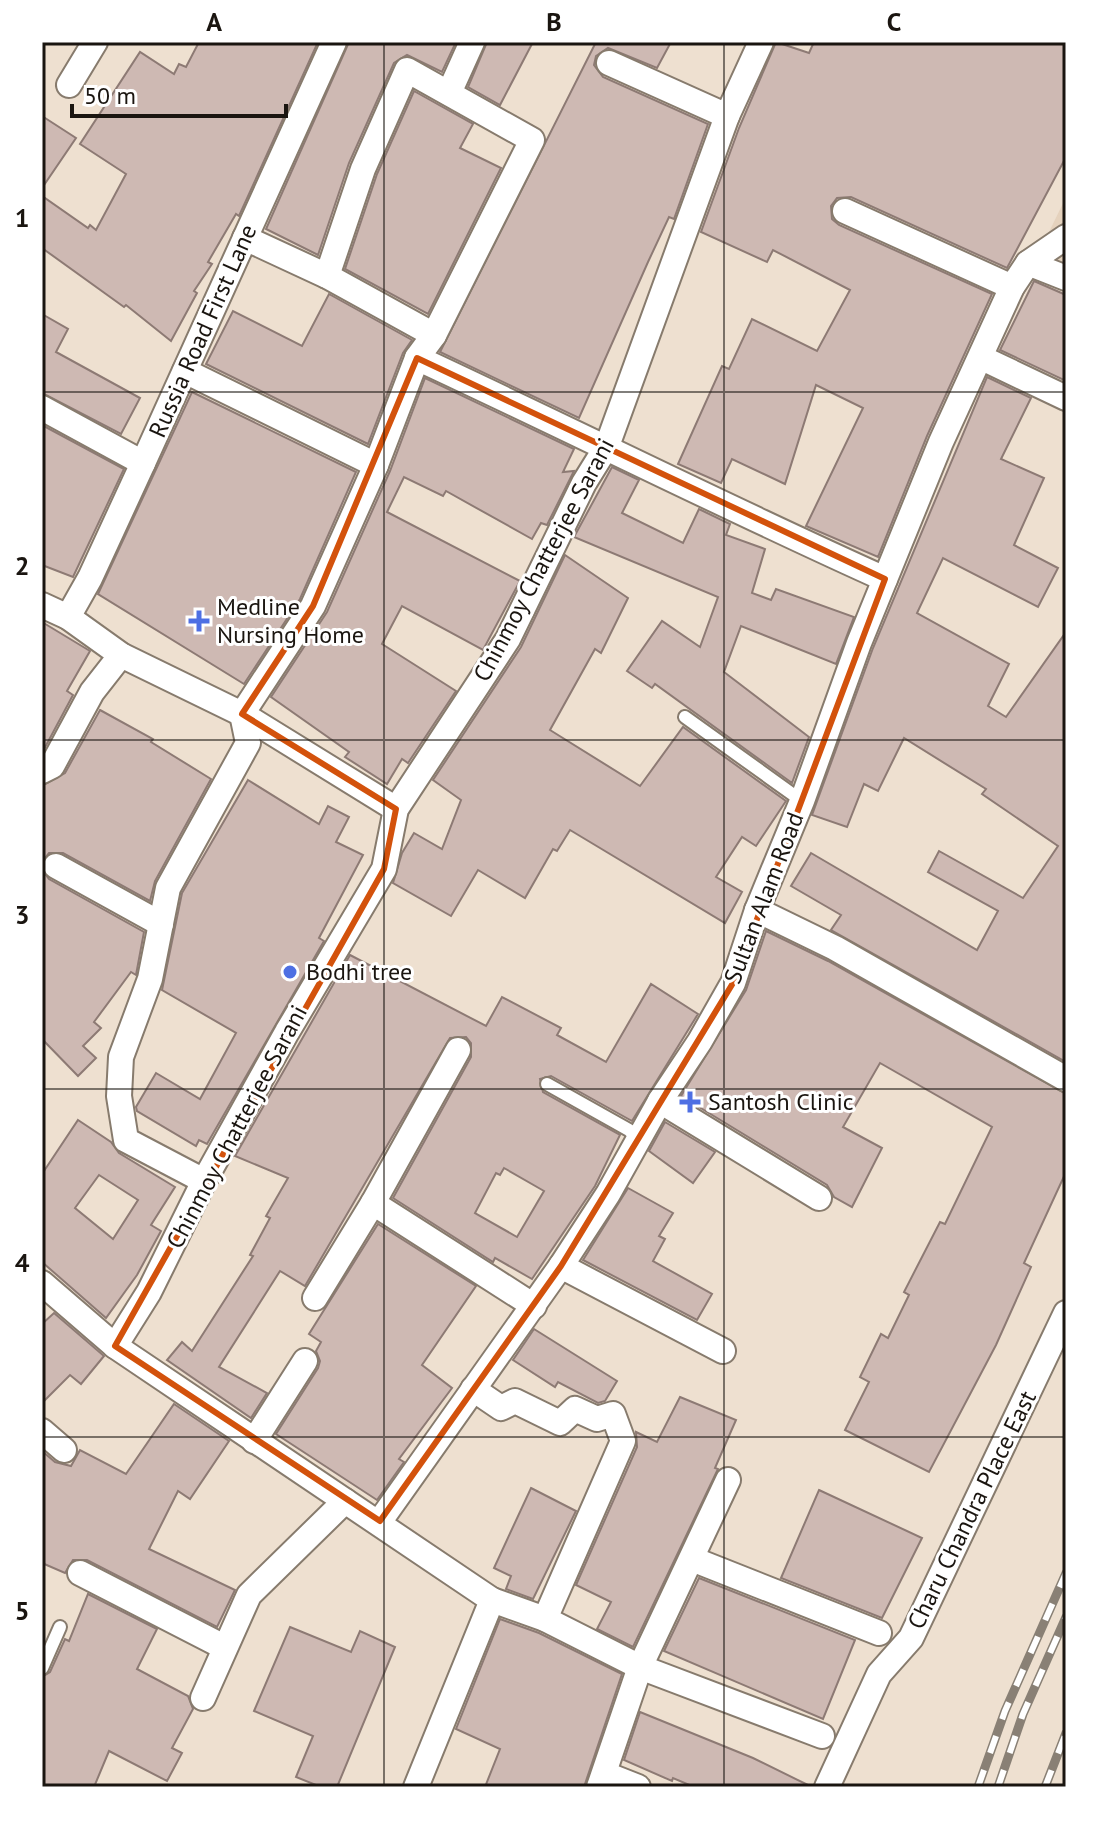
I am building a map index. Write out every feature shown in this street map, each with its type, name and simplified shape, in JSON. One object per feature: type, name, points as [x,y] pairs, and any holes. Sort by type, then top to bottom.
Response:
[{"type":"street","points":[[69,85],[95,42]]},
{"type":"street","name":"Russia Road First Lane","points":[[68,617],[90,578],[334,42]]},
{"type":"street","points":[[449,93],[472,42]]},
{"type":"street","name":"Chinmoy Chatterjee Sarani","points":[[115,1346],[149,1292],[204,1181],[384,869],[396,809],[508,639],[584,483],[607,446],[727,116],[761,42]]},
{"type":"street","points":[[609,63],[727,116]]},
{"type":"street","points":[[204,1181],[126,1140],[119,1096],[121,1057],[150,979],[168,888],[248,743],[242,714],[313,606],[376,465],[417,358],[434,335],[532,140],[407,70],[363,169],[327,276]]},
{"type":"street","points":[[845,211],[1012,287]]},
{"type":"street","name":"Sultan Alam Road","points":[[380,1521],[561,1266],[608,1194],[660,1101],[700,1041],[733,983],[757,910],[941,442],[1012,287],[1028,263],[1066,237]]},
{"type":"street","points":[[245,238],[327,276],[434,335]]},
{"type":"street","points":[[1028,263],[1066,278]]},
{"type":"street","points":[[417,358],[607,446],[724,507],[885,579]]},
{"type":"street","points":[[982,358],[1066,398]]},
{"type":"street","points":[[185,371],[376,465]]},
{"type":"street","points":[[42,408],[143,463]]},
{"type":"street","points":[[42,605],[68,617],[121,655],[242,714],[396,809]]},
{"type":"street","points":[[45,766],[92,692],[121,655]]},
{"type":"street","points":[[56,866],[161,924]]},
{"type":"street","points":[[757,910],[835,948],[1066,1079]]},
{"type":"street","points":[[315,1298],[373,1203],[458,1050]]},
{"type":"street","points":[[660,1101],[819,1198]]},
{"type":"street","points":[[373,1203],[534,1306]]},
{"type":"street","points":[[561,1266],[723,1351]]},
{"type":"street","points":[[47,1297],[254,1441],[380,1521],[492,1600],[545,1619],[640,1667],[822,1736]]},
{"type":"street","name":"Charu Chandra Place East","points":[[827,1787],[879,1674],[911,1638],[1066,1313]]},
{"type":"street","points":[[254,1441],[305,1361]]},
{"type":"street","points":[[473,1389],[501,1408],[515,1401],[560,1423],[575,1409],[597,1419],[613,1414],[623,1441],[545,1619]]},
{"type":"street","points":[[42,1431],[64,1450]]},
{"type":"street","points":[[638,1787],[602,1780],[640,1667],[728,1480]]},
{"type":"street","points":[[203,1698],[249,1595],[345,1501]]},
{"type":"street","points":[[692,1559],[879,1633]]},
{"type":"street","points":[[80,1573],[224,1647]]},
{"type":"street","points":[[416,1787],[492,1600]]},
{"type":"lane","points":[[685,717],[802,801]]},
{"type":"lane","points":[[547,1084],[629,1130],[638,1139]]},
{"type":"lane","points":[[42,1668],[60,1627]]},
{"type":"highlighted area","points":[[417,358],[885,579],[733,983],[561,1266],[380,1521],[115,1346],[384,869],[396,809],[242,714],[313,606]]},
{"type":"shaded area","points":[[1066,197],[1066,275],[1034,263]]},
{"type":"building","points":[[199,42],[318,42],[239,216],[236,214],[208,262],[212,264],[194,291],[197,293],[171,341],[126,305],[124,307],[42,248],[42,196],[88,228],[90,225],[96,230],[126,174],[80,144],[140,52],[174,74],[179,64],[186,67]]},
{"type":"building","points":[[349,42],[456,42],[442,72],[407,55],[394,63],[349,163],[318,255],[266,229]]},
{"type":"building","points":[[487,42],[533,42],[500,105],[468,87]]},
{"type":"building","points":[[596,42],[671,42],[657,68],[608,48],[596,56],[594,65],[603,77],[708,124],[674,219],[669,217],[579,418],[440,352]]},
{"type":"building","points":[[776,42],[809,53],[814,42],[1066,42],[1066,157],[1007,268],[851,197],[837,198],[831,206],[832,219],[839,225],[992,294],[927,436],[878,557],[806,526],[863,408],[816,385],[785,484],[732,459],[721,483],[678,464],[722,366],[729,369],[752,319],[817,351],[850,290],[773,250],[767,262],[701,232],[739,128]]},
{"type":"building","points":[[414,91],[473,124],[460,148],[501,168],[428,314],[345,269],[377,174]]},
{"type":"building","points":[[42,116],[76,138],[42,188]]},
{"type":"building","points":[[1034,281],[1066,295],[1066,381],[1000,350]]},
{"type":"building","points":[[329,294],[412,340],[403,353],[368,444],[206,364],[233,311],[302,346]]},
{"type":"building","points":[[42,314],[68,329],[56,352],[140,398],[121,434],[42,393]]},
{"type":"building","points":[[987,377],[1031,398],[1001,459],[1044,478],[1014,545],[1058,568],[1038,607],[943,558],[917,613],[1009,664],[988,706],[1006,717],[1066,632],[1066,1062],[831,930],[841,915],[791,886],[811,853],[977,950],[998,911],[928,872],[939,851],[1023,898],[1058,846],[982,794],[986,789],[904,738],[878,791],[864,784],[847,827],[812,815],[873,648]]},
{"type":"building","points":[[425,378],[574,449],[563,472],[574,471],[547,525],[541,523],[532,539],[446,491],[443,496],[404,477],[387,512],[520,581],[483,650],[402,606],[382,644],[456,691],[408,763],[402,759],[387,784],[345,757],[349,752],[271,697],[327,612],[390,471]]},
{"type":"building","points":[[192,392],[356,472],[300,599],[244,684],[98,594]]},
{"type":"building","points":[[42,425],[124,469],[73,577],[42,565]]},
{"type":"building","points":[[612,467],[639,480],[622,513],[683,543],[699,509],[730,524],[726,535],[765,549],[752,593],[771,600],[776,589],[854,617],[836,664],[741,626],[724,672],[809,737],[792,783],[655,684],[652,688],[627,671],[662,621],[700,647],[718,597],[574,537]]},
{"type":"building","points":[[565,555],[628,598],[601,653],[595,649],[550,730],[640,786],[683,727],[786,801],[756,846],[742,837],[716,877],[742,892],[725,923],[570,830],[557,851],[553,849],[525,898],[478,870],[451,916],[393,883],[402,853],[414,833],[442,849],[461,800],[433,780],[521,647]]},
{"type":"building","points":[[42,622],[90,651],[67,691],[73,695],[42,753]]},
{"type":"building","points":[[100,710],[153,739],[151,742],[211,779],[155,881],[150,901],[63,853],[49,853],[42,862],[42,786],[65,773]]},
{"type":"building","points":[[248,780],[319,824],[328,806],[349,817],[336,842],[363,855],[319,938],[324,941],[207,1144],[199,1140],[196,1146],[137,1111],[136,1107],[156,1073],[200,1099],[236,1033],[162,990],[182,893]]},
{"type":"building","points":[[42,870],[49,879],[144,932],[136,975],[131,972],[94,1022],[101,1028],[83,1046],[96,1058],[78,1076],[42,1039]]},
{"type":"building","points":[[766,931],[828,961],[1066,1094],[1066,1172],[1024,1263],[1031,1267],[996,1345],[929,1472],[845,1430],[869,1382],[860,1377],[881,1334],[888,1338],[909,1295],[904,1292],[940,1222],[945,1224],[992,1127],[880,1063],[843,1127],[882,1148],[852,1207],[834,1197],[827,1185],[681,1096],[746,990]]},
{"type":"building","points":[[350,955],[486,1026],[502,997],[561,1028],[557,1035],[606,1062],[651,984],[698,1014],[632,1121],[551,1076],[540,1079],[543,1092],[620,1135],[595,1186],[532,1279],[495,1258],[493,1262],[393,1198],[471,1057],[471,1043],[466,1037],[450,1038],[305,1286],[280,1271],[219,1367],[267,1393],[251,1418],[167,1360],[182,1342],[192,1351],[253,1256],[250,1255],[270,1218],[266,1216],[288,1178],[235,1156]],"holes":[[[504,1168],[544,1191],[517,1237],[475,1213],[496,1173],[500,1175]]]},
{"type":"building","points":[[78,1120],[111,1142],[119,1153],[175,1187],[151,1225],[161,1231],[137,1275],[106,1318],[42,1262],[42,1174]],"holes":[[[99,1175],[138,1200],[113,1239],[75,1208]]]},
{"type":"building","points":[[665,1122],[715,1152],[693,1183],[649,1151]]},
{"type":"building","points":[[628,1188],[673,1213],[659,1236],[665,1239],[653,1261],[712,1294],[697,1320],[583,1260]]},
{"type":"building","points":[[378,1224],[476,1286],[422,1365],[452,1388],[399,1459],[404,1462],[377,1500],[276,1434],[318,1368],[320,1361],[316,1351],[321,1342],[309,1334]]},
{"type":"building","points":[[54,1313],[104,1356],[81,1384],[70,1375],[42,1403],[42,1324]]},
{"type":"building","points":[[534,1329],[617,1381],[605,1401],[598,1403],[558,1382],[555,1387],[513,1360]]},
{"type":"building","points":[[680,1397],[736,1420],[715,1468],[718,1469],[633,1647],[597,1629],[611,1602],[576,1585],[637,1447],[636,1432],[657,1442]]},
{"type":"building","points":[[174,1404],[229,1441],[190,1499],[178,1491],[149,1549],[235,1590],[217,1627],[87,1560],[73,1560],[65,1573],[42,1563],[42,1451],[55,1462],[71,1466],[80,1450],[126,1474]]},
{"type":"building","points":[[531,1488],[576,1511],[533,1599],[506,1589],[511,1576],[494,1568]]},
{"type":"building","points":[[819,1490],[922,1538],[882,1618],[781,1578]]},
{"type":"building","points":[[699,1578],[855,1640],[823,1719],[664,1651]]},
{"type":"building","points":[[88,1594],[157,1629],[137,1669],[188,1696],[193,1709],[172,1748],[182,1753],[167,1781],[109,1751],[94,1787],[42,1787],[42,1677],[50,1672],[65,1639],[69,1641]]},
{"type":"building","points":[[500,1619],[539,1633],[622,1674],[584,1787],[485,1787],[500,1749],[456,1729]]},
{"type":"building","points":[[290,1627],[351,1652],[360,1631],[395,1647],[337,1787],[321,1787],[296,1777],[313,1736],[254,1711]]},
{"type":"building","points":[[640,1712],[753,1758],[812,1787],[694,1787],[673,1778],[672,1781],[624,1760]]},
{"type":"railway","points":[[978,1787],[1005,1711],[1066,1573]]},
{"type":"railway","points":[[998,1787],[1023,1714],[1066,1617]]},
{"type":"railway","points":[[1045,1787],[1066,1733]]},
{"type":"place","name":"Medline Nursing Home","points":[[199,621]]},
{"type":"place","name":"Bodhi tree","points":[[290,972]]},
{"type":"place","name":"Santosh Clinic","points":[[690,1102]]}]
